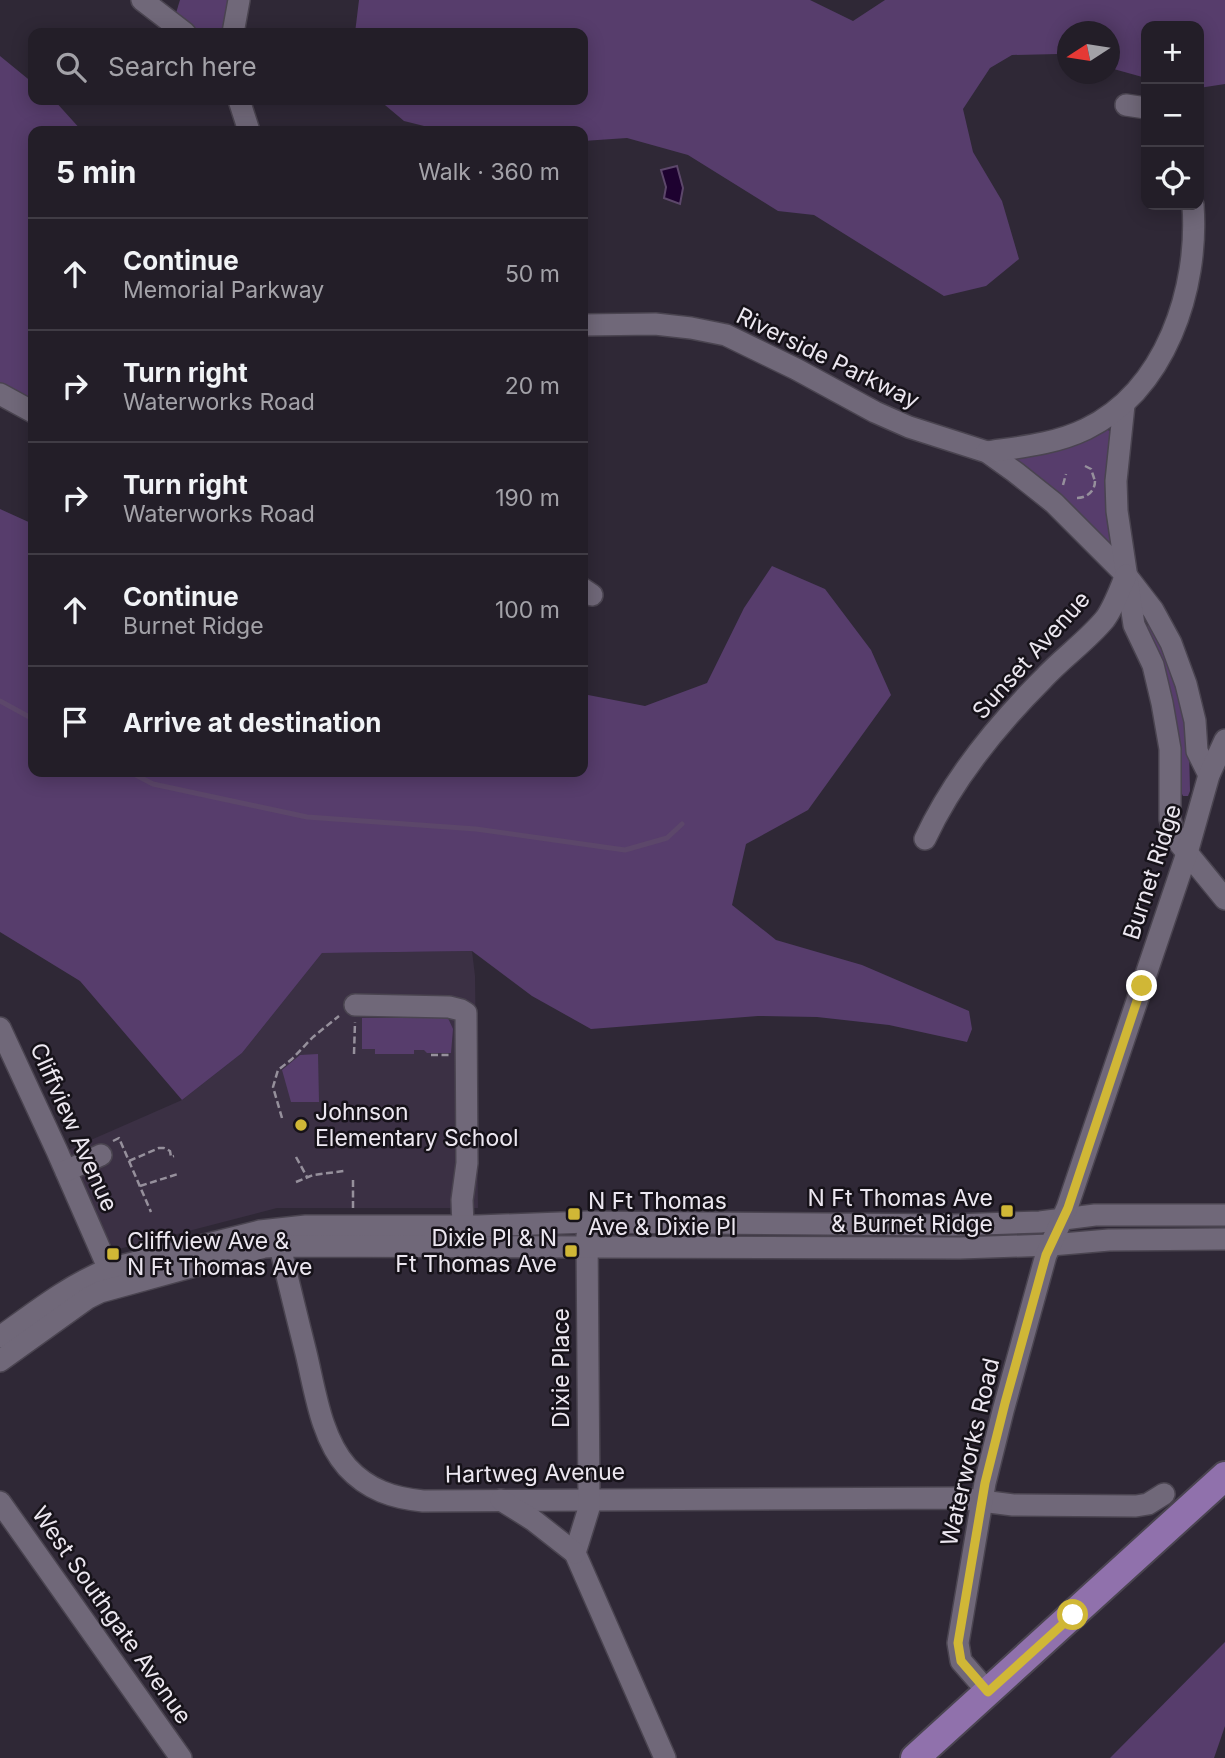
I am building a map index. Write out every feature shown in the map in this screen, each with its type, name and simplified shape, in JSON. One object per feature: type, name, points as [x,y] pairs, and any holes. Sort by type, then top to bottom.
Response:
[{"type":"main road","points":[[915,1758],[1225,1476]]},
{"type":"street","points":[[142,0],[178,28]]},
{"type":"street","points":[[234,28],[239,0]]},
{"type":"street","points":[[240,105],[247,126]]},
{"type":"street","points":[[987,452],[1023,448],[1066,437],[1105,419],[1124,405],[1150,372],[1170,338],[1182,308],[1192,263],[1193,210]]},
{"type":"street","name":"Riverside Parkway","points":[[588,330],[655,324],[726,335],[875,412],[909,427],[987,452],[1054,503],[1126,575],[1153,610],[1171,643],[1186,684],[1195,721],[1197,751],[1209,775]]},
{"type":"street","points":[[0,394],[28,409]]},
{"type":"street","points":[[1124,405],[1115,490],[1134,625],[1153,666],[1163,704],[1170,749],[1170,819],[1175,838],[1225,899]]},
{"type":"street","name":"Sunset Avenue","points":[[925,839],[970,766],[1002,723],[1043,678],[1106,617],[1126,575]]},
{"type":"street","name":"Burnet Ridge","points":[[1063,1219],[1187,853],[1209,775],[1225,740]]},
{"type":"street","points":[[355,1009],[449,1007],[466,1013],[467,1163],[462,1200],[463,1226]]},
{"type":"street","name":"Cliffview Avenue","points":[[0,1028],[113,1278]]},
{"type":"street","points":[[66,1171],[101,1155]]},
{"type":"street","points":[[0,1337],[88,1278],[113,1278],[260,1248],[278,1237],[352,1225],[463,1226],[587,1222],[953,1226],[1040,1222],[1095,1215],[1225,1215]]},
{"type":"street","name":"Waterworks Road","points":[[988,1692],[961,1661],[958,1643],[983,1501],[1005,1403],[1046,1255],[1063,1219]]},
{"type":"street","name":"Dixie Place","points":[[575,1553],[589,1508],[587,1222]]},
{"type":"street","points":[[278,1237],[587,1247],[960,1248],[1109,1240],[1225,1239]]},
{"type":"street","name":"Hartweg Avenue","points":[[278,1237],[321,1409],[336,1451],[360,1479],[379,1491],[404,1499],[958,1498],[1013,1506],[1136,1506],[1148,1504],[1164,1494]]},
{"type":"street","points":[[0,1361],[113,1278]]},
{"type":"street","points":[[501,1500],[533,1520],[575,1553],[665,1758]]},
{"type":"street","name":"West Southgate Avenue","points":[[0,1502],[181,1758]]},
{"type":"path","points":[[1065,491],[1063,484],[1066,474]]},
{"type":"path","points":[[1074,498],[1087,496],[1092,492],[1095,481]]},
{"type":"path","points":[[282,1118],[273,1087],[278,1070],[334,1017],[355,1009],[354,1054]]},
{"type":"path","points":[[431,1055],[458,1055]]},
{"type":"path","points":[[101,1155],[103,1146],[119,1138],[151,1212]]},
{"type":"path","points":[[129,1161],[159,1148],[170,1151],[172,1157],[174,1156]]},
{"type":"path","points":[[296,1157],[307,1177]]},
{"type":"path","points":[[296,1182],[327,1172],[344,1171]]},
{"type":"path","points":[[140,1186],[178,1174]]},
{"type":"path","points":[[353,1177],[353,1212]]},
{"type":"shaded area","points":[[180,0],[231,0],[227,28],[192,28],[176,13]]},
{"type":"shaded area","points":[[359,0],[810,0],[853,21],[885,0],[1225,0],[1225,84],[1204,87],[1204,21],[1141,21],[1141,77],[1120,71],[1120,21],[1057,21],[1057,54],[1012,55],[990,68],[963,109],[973,152],[1002,201],[1019,259],[986,286],[944,296],[814,215],[778,211],[688,155],[627,138],[588,141],[588,126],[424,126],[404,121],[385,105],[588,105],[588,28],[356,28]]},
{"type":"shaded area","points":[[0,56],[28,79],[28,105],[59,105],[77,126],[28,126],[28,400],[0,385]]},
{"type":"shaded area","points":[[677,166],[683,188],[680,204],[664,198],[666,187],[661,170]]},
{"type":"shaded area","points":[[1104,428],[1112,432],[1107,503],[1111,549],[1013,459]]},
{"type":"shaded area","points":[[0,509],[28,522],[28,777],[588,777],[588,695],[645,706],[707,683],[744,608],[772,566],[825,589],[871,650],[891,695],[808,810],[746,844],[732,905],[776,940],[862,965],[969,1011],[972,1029],[967,1042],[889,1025],[817,1017],[758,1016],[591,1029],[532,996],[472,951],[322,953],[242,1053],[182,1100],[80,981],[0,932]]},
{"type":"shaded area","points":[[1152,623],[1177,679],[1189,750],[1188,796],[1183,796],[1181,792],[1178,732],[1171,697],[1146,628]]},
{"type":"shaded area","name":"Johnson Elementary School","points":[[472,951],[475,976],[478,1208],[277,1208],[115,1250],[105,1235],[68,1150],[182,1100],[242,1053],[322,953]]},
{"type":"shaded area","points":[[362,1018],[448,1018],[453,1029],[451,1053],[414,1050],[414,1054],[375,1054],[375,1049],[362,1049]]},
{"type":"shaded area","points":[[318,1054],[319,1102],[291,1102],[282,1070],[300,1055]]},
{"type":"shaded area","points":[[1225,1642],[1225,1726],[1214,1758],[1110,1758]]},
{"type":"waterway","points":[[0,701],[28,716]]},
{"type":"waterway","points":[[140,777],[153,784],[307,817],[476,829],[625,850],[667,838],[682,824]]},
{"type":"place","name":"Johnson Elementary School","points":[[301,1125]]},
{"type":"place","name":"N Ft Thomas Ave & Burnet Ridge","points":[[1007,1211]]},
{"type":"place","name":"N Ft Thomas Ave & Dixie Pl","points":[[574,1214]]},
{"type":"place","name":"Dixie Pl & N Ft Thomas Ave","points":[[571,1251]]},
{"type":"place","name":"Cliffview Ave & N Ft Thomas Ave","points":[[113,1254]]},
{"type":"route","points":[[1073,1615],[988,1692],[961,1661],[958,1643],[964,1606],[985,1483],[1005,1403],[1046,1255],[1068,1208],[1142,986]]}]
